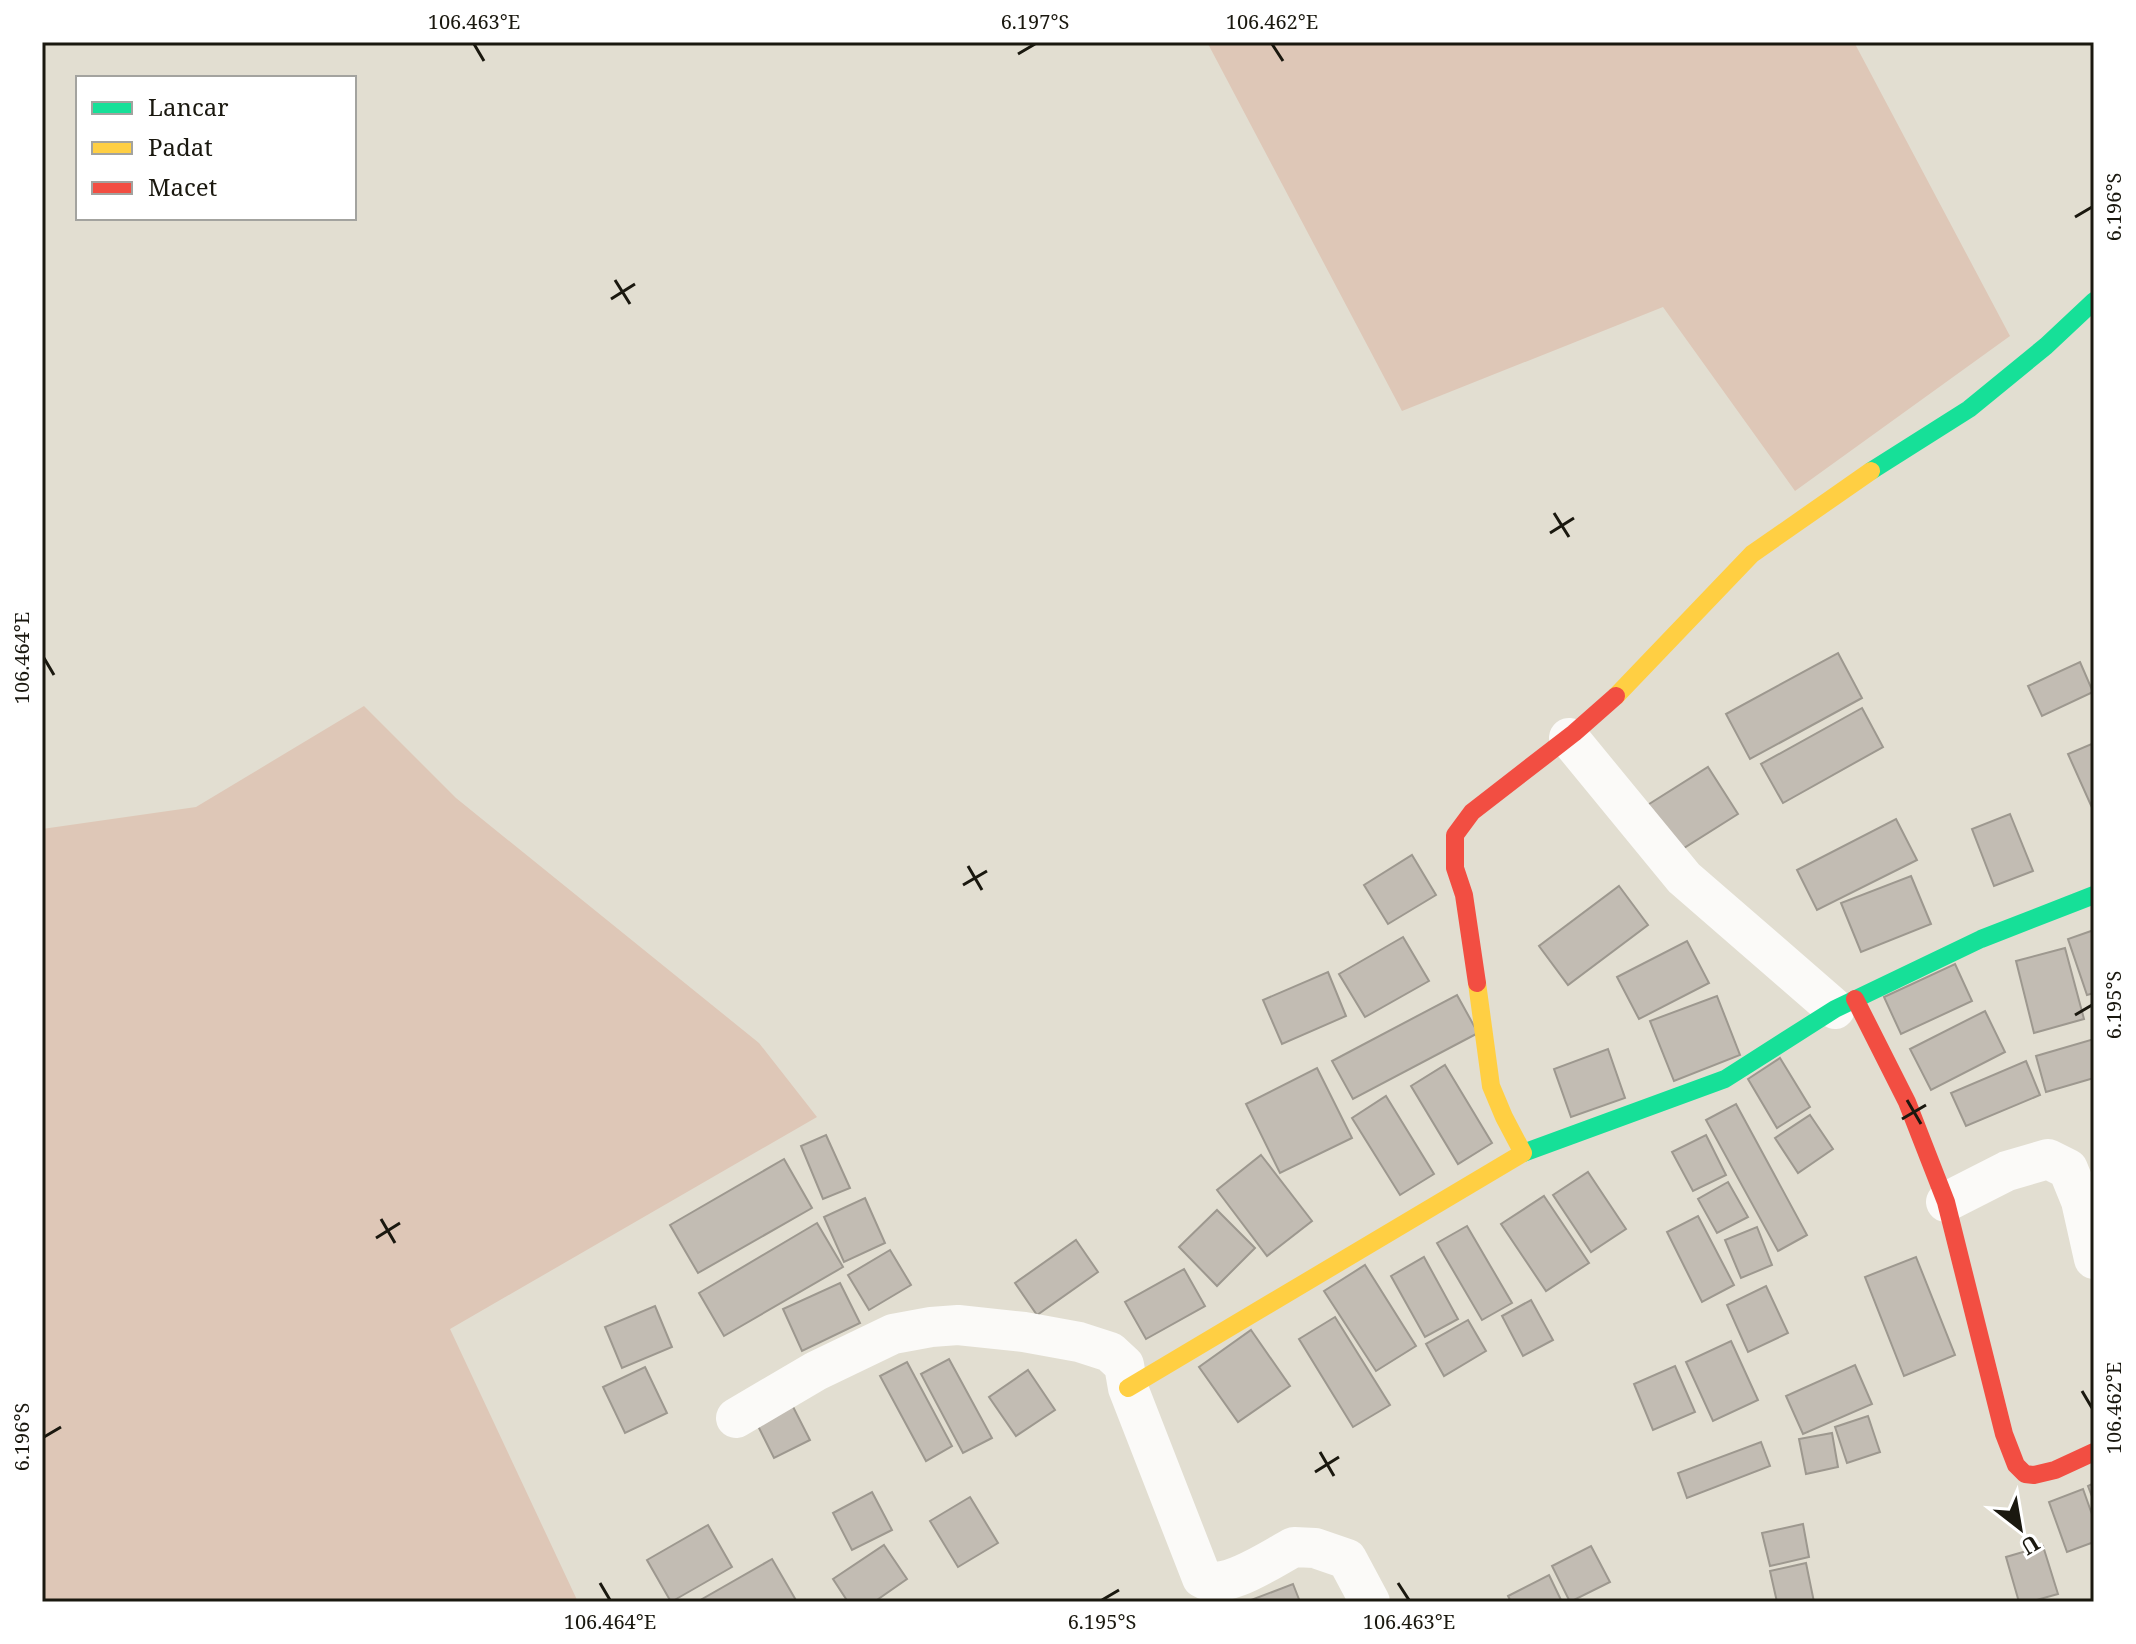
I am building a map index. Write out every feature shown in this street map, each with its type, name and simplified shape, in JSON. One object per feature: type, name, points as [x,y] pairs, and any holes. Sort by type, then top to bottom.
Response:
[{"type":"street","points":[[1523,1153],[1491,1086],[1469,921],[1455,868],[1455,835],[1472,812],[1569,738],[1613,699],[1752,554],[1851,484],[1969,409],[2046,346],[2094,301]]},
{"type":"street","points":[[1569,738],[1684,878],[1845,1004],[1907,1102],[1946,1202],[2004,1434],[2018,1468],[2031,1476],[2044,1474],[2094,1452]]},
{"type":"street","points":[[1128,1388],[1523,1153],[1725,1079],[1845,1004],[1981,939],[2094,895]]},
{"type":"street","points":[[1946,1202],[2007,1171],[2048,1159],[2068,1169],[2081,1201],[2094,1259]]},
{"type":"street","points":[[736,1418],[816,1371],[893,1334],[958,1325],[1066,1339],[1110,1352],[1124,1365],[1128,1388],[1202,1578],[1213,1583],[1231,1580],[1294,1547],[1305,1546],[1347,1559],[1370,1602]]},
{"type":"shaded area","points":[[1207,42],[1854,42],[2010,336],[1795,491],[1663,307],[1402,411]]},
{"type":"shaded area","points":[[364,706],[456,798],[759,1043],[817,1117],[450,1329],[578,1602],[42,1602],[42,829],[196,807]]},
{"type":"building","points":[[1838,653],[1862,698],[1750,759],[1726,714]]},
{"type":"building","points":[[2080,662],[2093,692],[2042,716],[2028,686]]},
{"type":"building","points":[[1862,708],[1883,747],[1783,803],[1761,764]]},
{"type":"building","points":[[2094,743],[2094,812],[2068,754]]},
{"type":"building","points":[[1708,767],[1738,814],[1676,853],[1646,806]]},
{"type":"building","points":[[2010,814],[2033,871],[1994,886],[1972,829]]},
{"type":"building","points":[[1896,819],[1917,860],[1817,910],[1797,870]]},
{"type":"building","points":[[1412,855],[1436,895],[1388,924],[1364,885]]},
{"type":"building","points":[[1911,876],[1931,924],[1861,952],[1841,903]]},
{"type":"building","points":[[1619,886],[1648,925],[1568,985],[1539,946]]},
{"type":"building","points":[[2094,930],[2094,993],[2087,995],[2068,939]]},
{"type":"building","points":[[1403,937],[1429,981],[1365,1017],[1339,974]]},
{"type":"building","points":[[1687,941],[1709,983],[1639,1019],[1617,977]]},
{"type":"building","points":[[2065,948],[2084,1019],[2034,1033],[2016,961]]},
{"type":"building","points":[[1955,964],[1972,1001],[1901,1034],[1884,997]]},
{"type":"building","points":[[1328,972],[1346,1016],[1282,1044],[1263,1000]]},
{"type":"building","points":[[1457,995],[1478,1033],[1353,1099],[1332,1061]]},
{"type":"building","points":[[1717,996],[1740,1055],[1674,1081],[1650,1021]]},
{"type":"building","points":[[1985,1011],[2005,1052],[1931,1090],[1910,1049]]},
{"type":"building","points":[[2094,1039],[2094,1078],[2046,1092],[2036,1056]]},
{"type":"building","points":[[1608,1049],[1625,1098],[1571,1117],[1554,1069]]},
{"type":"building","points":[[1780,1058],[1810,1107],[1777,1128],[1748,1079]]},
{"type":"building","points":[[2026,1061],[2040,1095],[1966,1126],[1951,1093]]},
{"type":"building","points":[[1445,1065],[1492,1143],[1458,1164],[1411,1086]]},
{"type":"building","points":[[1317,1068],[1352,1138],[1280,1173],[1246,1104]]},
{"type":"building","points":[[1386,1096],[1434,1174],[1400,1195],[1352,1118]]},
{"type":"building","points":[[1736,1104],[1807,1235],[1778,1251],[1706,1120]]},
{"type":"building","points":[[1810,1115],[1833,1149],[1798,1173],[1775,1138]]},
{"type":"building","points":[[826,1135],[850,1188],[823,1199],[801,1146]]},
{"type":"building","points":[[1706,1135],[1726,1175],[1693,1191],[1672,1152]]},
{"type":"building","points":[[1261,1155],[1312,1221],[1267,1256],[1217,1190]]},
{"type":"building","points":[[784,1159],[812,1208],[698,1273],[670,1225]]},
{"type":"building","points":[[1588,1172],[1626,1229],[1591,1252],[1553,1195]]},
{"type":"building","points":[[1728,1182],[1748,1217],[1717,1233],[1698,1199]]},
{"type":"building","points":[[1544,1196],[1589,1263],[1546,1291],[1501,1224]]},
{"type":"building","points":[[865,1198],[885,1243],[844,1262],[824,1217]]},
{"type":"building","points":[[1217,1210],[1255,1248],[1217,1286],[1179,1247]]},
{"type":"building","points":[[1698,1216],[1734,1285],[1702,1302],[1667,1232]]},
{"type":"building","points":[[817,1223],[843,1267],[724,1336],[699,1293]]},
{"type":"building","points":[[1467,1226],[1512,1303],[1482,1320],[1437,1243]]},
{"type":"building","points":[[1757,1227],[1772,1265],[1741,1278],[1725,1240]]},
{"type":"building","points":[[1076,1240],[1098,1272],[1037,1315],[1015,1283]]},
{"type":"building","points":[[890,1250],[911,1285],[869,1310],[848,1275]]},
{"type":"building","points":[[1424,1257],[1458,1319],[1425,1337],[1391,1276]]},
{"type":"building","points":[[1916,1257],[1955,1355],[1904,1376],[1865,1277]]},
{"type":"building","points":[[1365,1265],[1416,1346],[1376,1371],[1324,1291]]},
{"type":"building","points":[[1184,1269],[1205,1306],[1146,1339],[1125,1302]]},
{"type":"building","points":[[840,1283],[860,1323],[802,1351],[783,1309]]},
{"type":"building","points":[[1766,1286],[1788,1333],[1748,1352],[1727,1305]]},
{"type":"building","points":[[1531,1300],[1553,1340],[1523,1356],[1502,1316]]},
{"type":"building","points":[[655,1306],[672,1347],[622,1368],[605,1327]]},
{"type":"building","points":[[1335,1317],[1390,1405],[1353,1427],[1299,1339]]},
{"type":"building","points":[[1468,1320],[1486,1351],[1444,1376],[1426,1344]]},
{"type":"building","points":[[1251,1330],[1290,1386],[1238,1422],[1199,1367]]},
{"type":"building","points":[[1731,1341],[1758,1400],[1713,1421],[1686,1362]]},
{"type":"building","points":[[949,1359],[992,1438],[963,1453],[921,1374]]},
{"type":"building","points":[[907,1362],[952,1446],[926,1461],[880,1376]]},
{"type":"building","points":[[1855,1365],[1872,1404],[1803,1434],[1786,1396]]},
{"type":"building","points":[[1675,1366],[1695,1412],[1653,1430],[1634,1384]]},
{"type":"building","points":[[645,1367],[667,1413],[625,1433],[603,1387]]},
{"type":"building","points":[[1028,1370],[1055,1410],[1016,1436],[989,1397]]},
{"type":"building","points":[[787,1395],[810,1440],[774,1458],[751,1412]]},
{"type":"building","points":[[1868,1416],[1880,1452],[1847,1463],[1835,1427]]},
{"type":"building","points":[[1832,1433],[1838,1467],[1806,1474],[1799,1439]]},
{"type":"building","points":[[1761,1442],[1770,1466],[1687,1498],[1678,1473]]},
{"type":"building","points":[[2094,1483],[2094,1502],[2088,1486]]},
{"type":"building","points":[[2083,1489],[2094,1520],[2094,1542],[2067,1552],[2049,1502]]},
{"type":"building","points":[[872,1492],[892,1530],[852,1550],[833,1513]]},
{"type":"building","points":[[970,1497],[998,1543],[958,1567],[930,1521]]},
{"type":"building","points":[[1803,1524],[1809,1557],[1770,1566],[1762,1533]]},
{"type":"building","points":[[708,1525],[732,1567],[671,1602],[647,1560]]},
{"type":"building","points":[[884,1545],[907,1579],[874,1602],[848,1602],[833,1579]]},
{"type":"building","points":[[1591,1546],[1610,1582],[1570,1602],[1552,1566]]},
{"type":"building","points":[[2043,1546],[2058,1594],[2019,1602],[2006,1557]]},
{"type":"building","points":[[772,1559],[797,1602],[697,1602]]},
{"type":"building","points":[[1806,1563],[1814,1602],[1777,1602],[1770,1571]]},
{"type":"building","points":[[1549,1575],[1562,1602],[1511,1602],[1508,1596]]},
{"type":"building","points":[[1293,1584],[1300,1602],[1246,1602]]},
{"type":"traffic: fast","points":[[1871,471],[1969,409],[2046,346],[2094,301]]},
{"type":"traffic: fast","points":[[1523,1153],[1725,1079],[1835,1009],[1981,939],[2094,895]]},
{"type":"traffic: slow","points":[[1616,696],[1752,554],[1871,471]]},
{"type":"traffic: slow","points":[[1128,1388],[1523,1153],[1491,1086],[1477,983]]},
{"type":"traffic: jam","points":[[1477,983],[1464,895],[1455,868],[1455,835],[1472,812],[1574,733],[1616,696]]},
{"type":"traffic: jam","points":[[1855,999],[1907,1102],[1946,1202],[2004,1434],[2016,1465],[2025,1474],[2034,1475],[2055,1470],[2094,1452]]}]
